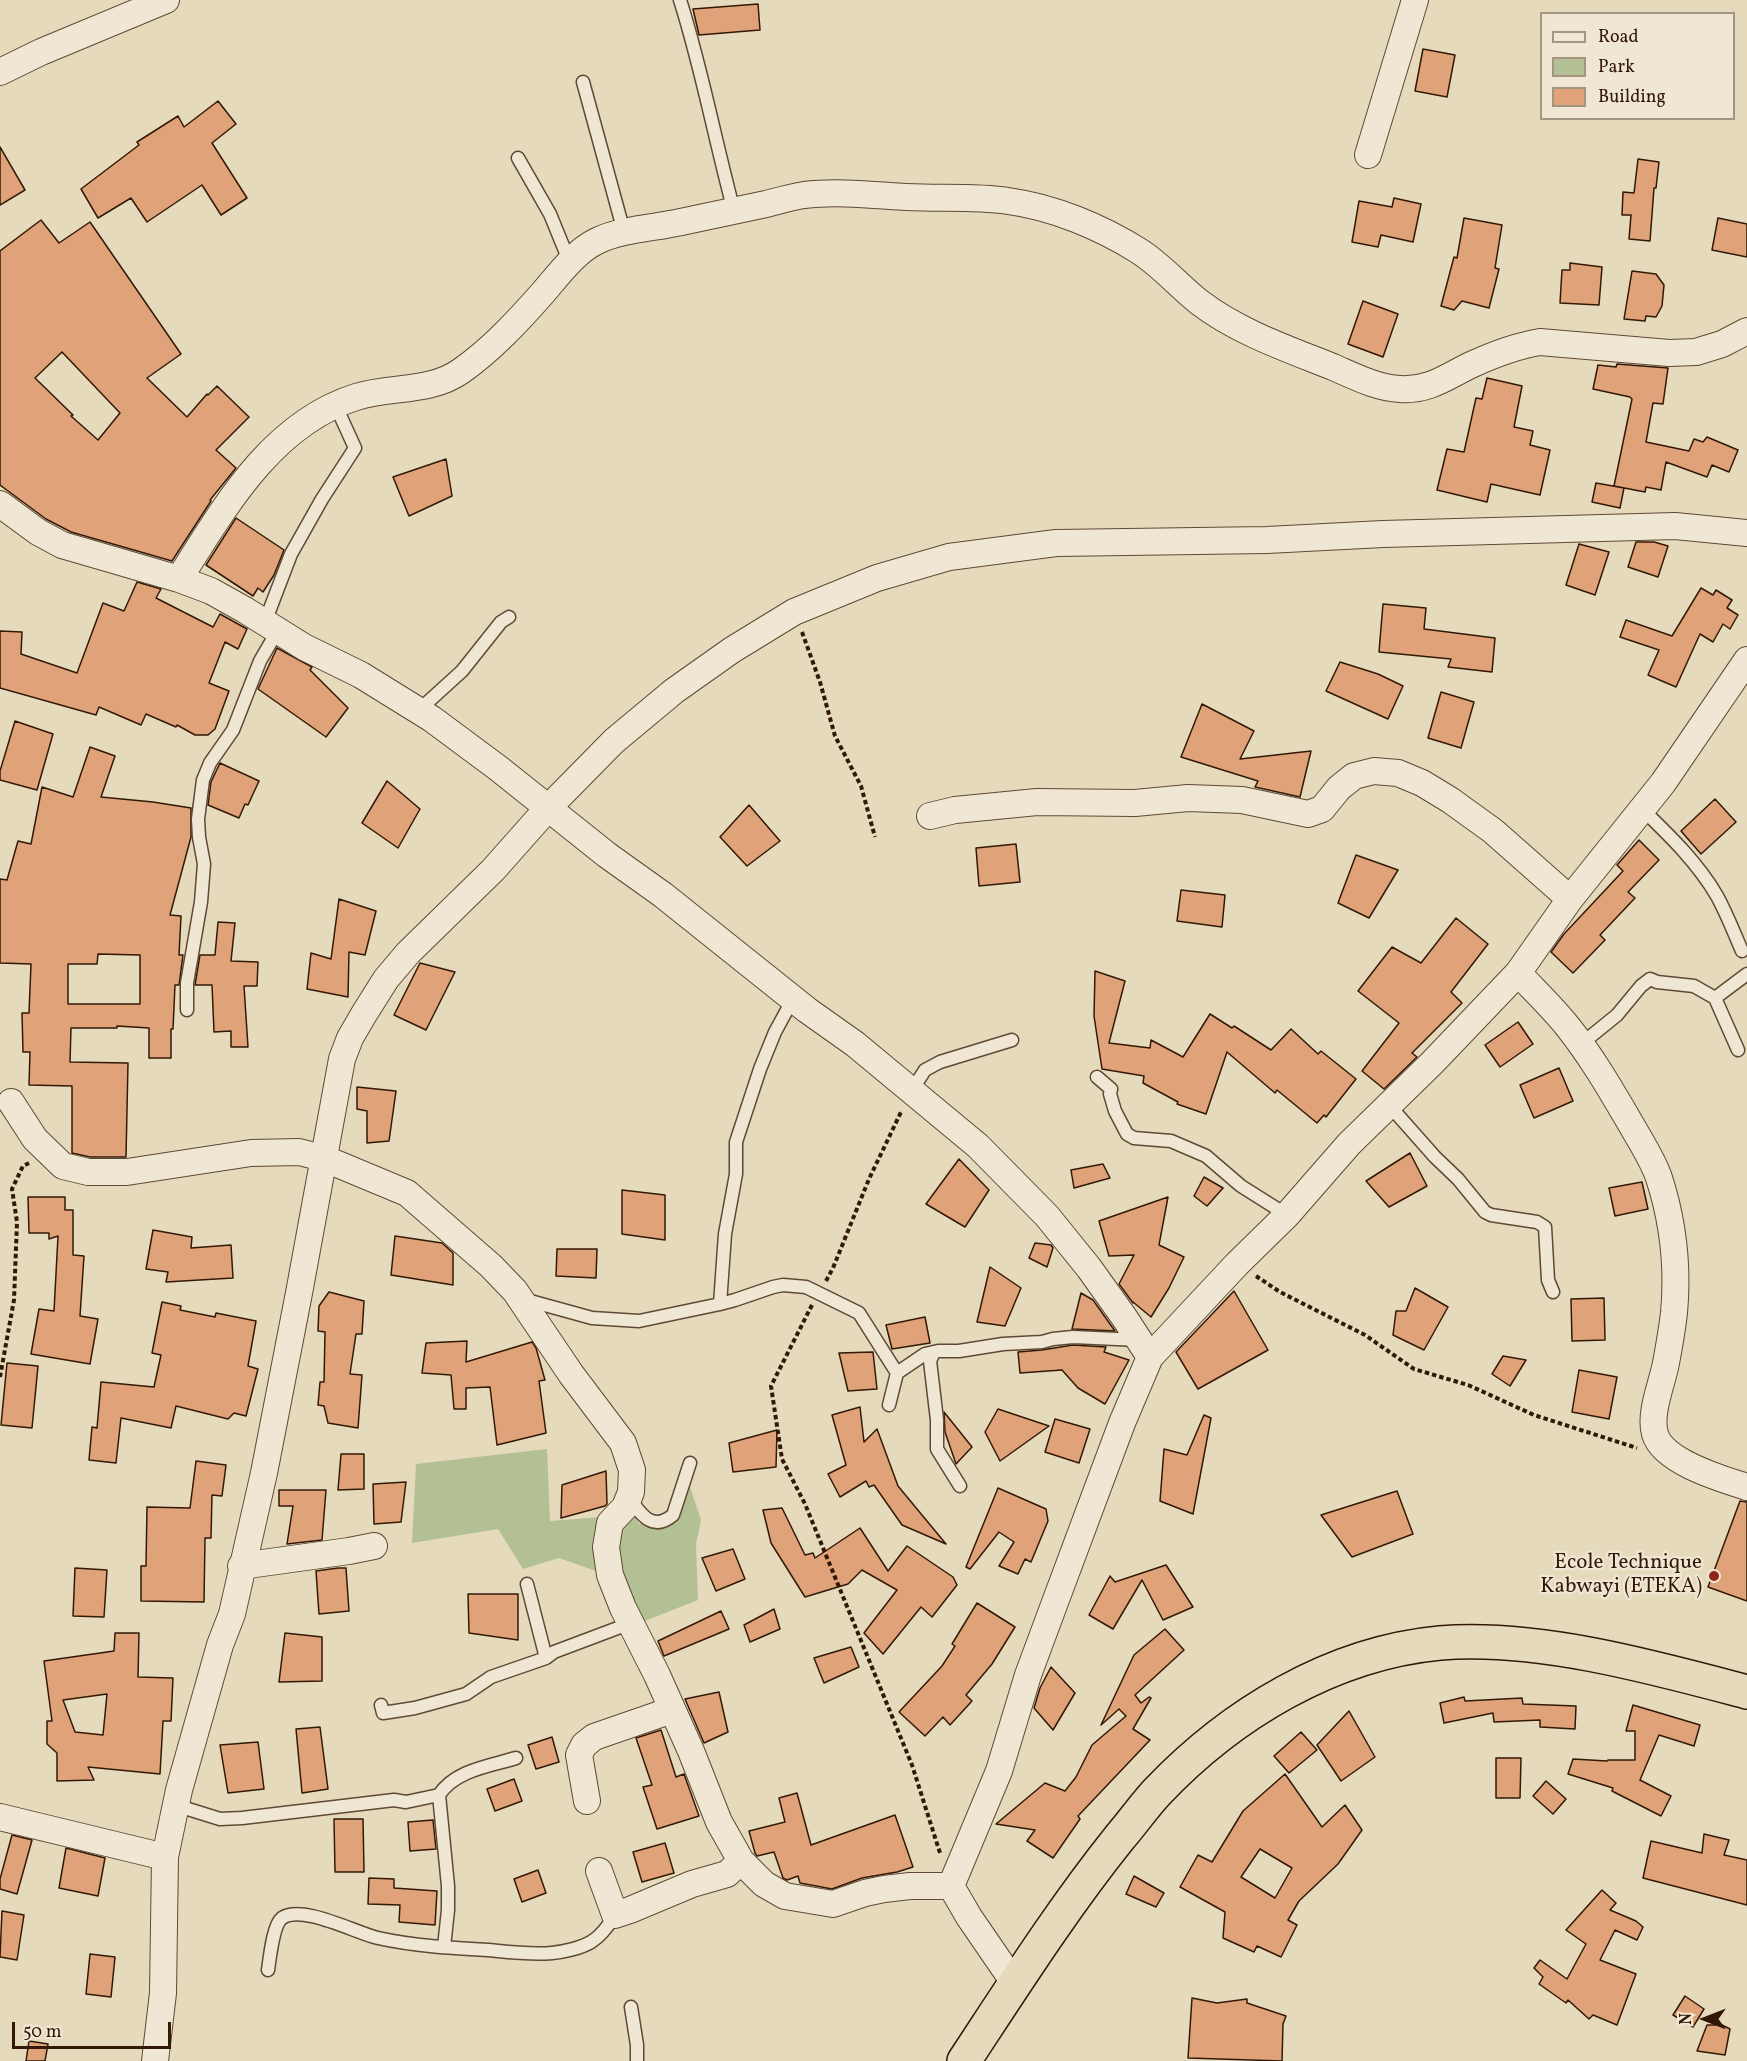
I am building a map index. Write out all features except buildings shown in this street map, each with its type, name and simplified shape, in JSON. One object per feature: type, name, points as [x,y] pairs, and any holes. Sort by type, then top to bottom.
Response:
[{"type":"highway","points":[[964,2061],[1085,1881],[1156,1793],[1188,1761],[1228,1730],[1264,1704],[1304,1682],[1355,1662],[1397,1650],[1441,1643],[1483,1642],[1538,1647],[1602,1657],[1747,1692]]},
{"type":"street","points":[[0,72],[41,52],[166,0]]},
{"type":"street","points":[[1368,154],[1415,0]]},
{"type":"street","points":[[179,579],[228,501],[272,449],[289,434],[335,404],[367,393],[398,391],[436,383],[457,374],[490,348],[570,263],[596,242],[624,232],[652,229],[805,195],[842,194],[997,200],[1048,209],[1142,253],[1202,304],[1237,326],[1349,374],[1384,387],[1402,390],[1426,388],[1469,365],[1519,346],[1540,342],[1669,353],[1696,352],[1722,344],[1747,331]]},
{"type":"street","points":[[0,504],[38,532],[62,545],[179,579],[211,591],[304,647],[361,675],[418,711],[498,768],[793,999],[855,1044],[978,1146],[1047,1216],[1089,1268],[1144,1349]]},
{"type":"street","points":[[155,2061],[163,1994],[165,1857],[176,1805],[210,1679],[232,1614],[281,1391],[342,1059],[350,1038],[386,979],[408,954],[493,870],[548,808],[614,741],[674,691],[732,650],[794,612],[877,578],[949,557],[1056,543],[1267,540],[1383,534],[1675,526],[1747,533]]},
{"type":"street","points":[[951,1886],[999,1771],[1028,1675],[1122,1423],[1144,1349],[1287,1215],[1349,1144],[1518,973],[1570,899],[1663,783],[1747,660]]},
{"type":"street","points":[[930,816],[955,810],[1037,802],[1135,803],[1188,798],[1242,800],[1308,814],[1322,809],[1354,776],[1374,771],[1398,773],[1422,783],[1476,818],[1570,899]]},
{"type":"street","points":[[1518,973],[1568,1026],[1611,1089],[1659,1176],[1671,1227],[1674,1311],[1654,1413],[1654,1433],[1658,1442],[1666,1451],[1684,1463],[1747,1487]]},
{"type":"street","points":[[11,1102],[35,1139],[49,1154],[63,1166],[88,1172],[127,1172],[251,1154],[299,1152],[323,1158],[407,1193],[490,1266],[519,1298],[571,1374],[623,1443],[632,1470],[631,1492],[625,1507],[610,1523],[606,1547],[610,1575],[672,1710],[719,1822],[741,1861],[765,1884],[785,1896],[833,1904],[884,1889],[910,1886],[951,1886]]},
{"type":"street","points":[[241,1566],[374,1546]]},
{"type":"street","points":[[587,1800],[579,1755],[584,1745],[594,1737],[672,1710]]},
{"type":"street","points":[[0,1817],[165,1857]]},
{"type":"street","points":[[599,1871],[615,1915],[692,1884],[727,1874],[741,1861]]},
{"type":"street","points":[[951,1886],[969,1917],[1015,1984]]},
{"type":"lane","points":[[680,0],[708,102],[734,211]]},
{"type":"lane","points":[[583,82],[624,232]]},
{"type":"lane","points":[[518,158],[550,213],[570,263]]},
{"type":"lane","points":[[187,1010],[187,983],[201,902],[204,864],[198,819],[203,780],[210,763],[233,730],[260,661],[291,554],[322,499],[355,448],[335,404]]},
{"type":"lane","points":[[418,711],[462,671],[501,622],[509,617]]},
{"type":"lane","points":[[1642,809],[1687,855],[1716,893],[1742,951]]},
{"type":"lane","points":[[1715,998],[1747,974]]},
{"type":"lane","points":[[1580,1045],[1617,1015],[1641,986],[1650,979],[1657,982],[1694,986],[1715,998],[1738,1050]]},
{"type":"lane","points":[[720,1304],[725,1234],[736,1174],[736,1142],[760,1069],[775,1032],[793,999]]},
{"type":"lane","points":[[912,1090],[925,1070],[940,1062],[1012,1040]]},
{"type":"lane","points":[[1097,1077],[1111,1089],[1110,1094],[1115,1112],[1127,1134],[1134,1138],[1171,1142],[1206,1156],[1241,1186],[1287,1215]]},
{"type":"lane","points":[[1389,1105],[1435,1157],[1458,1179],[1485,1212],[1491,1215],[1537,1222],[1545,1227],[1548,1280],[1553,1292]]},
{"type":"lane","points":[[519,1298],[592,1318],[639,1321],[693,1311],[783,1285],[806,1287],[859,1312],[897,1373]]},
{"type":"lane","points":[[889,1405],[897,1373],[925,1354],[934,1352],[1042,1342],[1073,1336],[1144,1349]]},
{"type":"lane","points":[[934,1352],[930,1361],[937,1420],[937,1449],[960,1486]]},
{"type":"lane","points":[[629,1498],[644,1517],[651,1521],[666,1520],[673,1515],[690,1463]]},
{"type":"lane","points":[[527,1584],[546,1658]]},
{"type":"lane","points":[[381,1706],[383,1713],[466,1695],[490,1677],[546,1658],[554,1652],[631,1623]]},
{"type":"lane","points":[[444,1947],[448,1886],[439,1794],[443,1787],[458,1777],[516,1758]]},
{"type":"lane","points":[[176,1805],[204,1815],[231,1819],[394,1800],[406,1802],[439,1794]]},
{"type":"lane","points":[[268,1970],[276,1927],[280,1919],[289,1914],[323,1918],[345,1928],[378,1938],[444,1947],[552,1953],[591,1942],[615,1915]]},
{"type":"lane","points":[[631,2007],[637,2061]]},
{"type":"path","points":[[794,612],[820,682],[835,736],[861,786],[875,837]]},
{"type":"path","points":[[912,1090],[869,1179],[833,1268],[771,1386],[782,1459],[810,1515],[912,1765],[951,1886]]},
{"type":"path","points":[[0,1377],[14,1300],[17,1222],[12,1189],[23,1166],[49,1154]]},
{"type":"path","points":[[1237,1264],[1280,1292],[1365,1335],[1414,1369],[1468,1385],[1534,1415],[1643,1450]]},
{"type":"green space","points":[[547,1449],[550,1521],[601,1517],[599,1572],[559,1558],[523,1569],[498,1529],[412,1543],[416,1464]]},
{"type":"green space","points":[[689,1484],[701,1520],[696,1544],[698,1600],[642,1622],[617,1578],[613,1541],[631,1509],[639,1524],[673,1524]]},
{"type":"place","name":"Ecole Technique Kabwayi (ETEKA)","points":[[1714,1576]]}]
